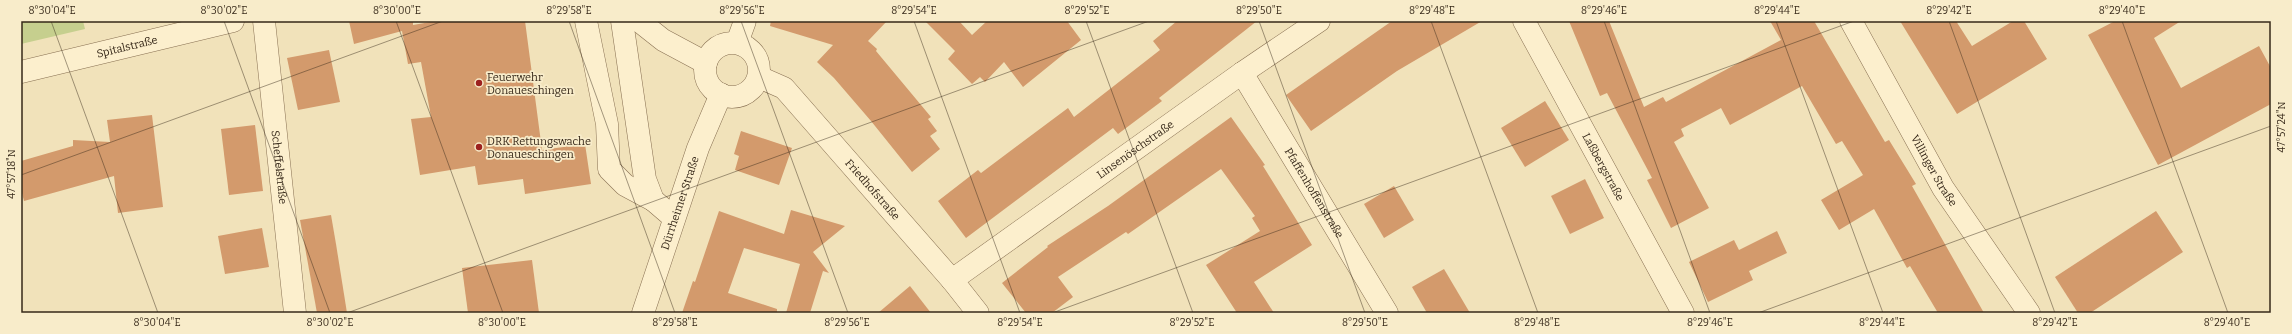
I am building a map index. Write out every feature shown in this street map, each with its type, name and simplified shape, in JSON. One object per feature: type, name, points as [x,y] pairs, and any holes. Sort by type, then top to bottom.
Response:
[{"type":"street","name":"Spitalstraße","points":[[21,72],[208,24],[233,21]]},
{"type":"street","name":"Scheffelstraße","points":[[264,21],[295,313]]},
{"type":"street","points":[[586,21],[607,124],[609,170],[625,185],[653,200],[674,218]]},
{"type":"street","points":[[622,21],[645,179],[653,200]]},
{"type":"street","points":[[639,21],[663,40],[706,63]]},
{"type":"street","points":[[737,43],[745,21]]},
{"type":"street","name":"Linsenöschstraße","points":[[952,280],[1242,73],[1319,21]]},
{"type":"street","name":"Laßbergstraße","points":[[1524,21],[1683,313]]},
{"type":"street","name":"Villinger Straße","points":[[1851,21],[1943,188],[2029,313]]},
{"type":"street","points":[[727,43],[737,43],[748,47],[756,55],[760,66],[759,77],[753,87],[744,94],[733,97],[722,94],[714,89],[708,82],[705,73],[706,63],[710,54],[718,47],[727,43]]},
{"type":"street","name":"Pfaffenhoffenstraße","points":[[1242,73],[1387,313]]},
{"type":"street","name":"Friedhofstraße","points":[[759,77],[784,88],[952,280],[978,313]]},
{"type":"street","name":"Dürrheimer Straße","points":[[643,313],[698,148],[722,94]]},
{"type":"green space","points":[[21,21],[83,21],[85,29],[21,44]]},
{"type":"building","points":[[349,21],[413,21],[413,25],[436,21],[525,21],[542,150],[585,144],[591,184],[525,194],[523,179],[478,185],[475,166],[420,175],[411,119],[431,117],[421,62],[408,64],[402,31],[354,44]]},
{"type":"building","points":[[771,21],[887,21],[868,41],[877,49],[876,51],[931,117],[928,119],[937,131],[930,136],[940,149],[912,172],[834,78],[817,62],[833,45],[770,26]]},
{"type":"building","points":[[925,21],[959,21],[972,35],[987,21],[1067,21],[1081,40],[1023,87],[1004,62],[985,82],[980,77],[972,84],[948,59],[955,51]]},
{"type":"building","points":[[1177,21],[1257,21],[1159,98],[1162,101],[1118,134],[1113,128],[966,238],[938,201],[978,170],[981,173],[1068,108],[1074,117],[1160,50],[1153,41]]},
{"type":"building","points":[[1392,21],[1482,21],[1397,71],[1311,131],[1286,95]]},
{"type":"building","points":[[1569,21],[1609,21],[1644,107],[1663,97],[1666,102],[1781,40],[1770,21],[1814,21],[1885,142],[1889,140],[1916,184],[1912,186],[1984,313],[1938,313],[1910,266],[1907,268],[1874,209],[1839,230],[1821,200],[1863,175],[1842,141],[1836,144],[1802,86],[1730,125],[1721,108],[1681,129],[1684,136],[1674,142],[1709,208],[1671,228],[1647,180],[1652,178],[1607,93],[1600,96]]},
{"type":"building","points":[[1900,21],[1956,21],[1972,46],[2013,21],[2024,21],[2047,59],[1957,114]]},
{"type":"building","points":[[2115,21],[2181,21],[2154,38],[2181,88],[2259,46],[2271,68],[2271,104],[2158,165],[2088,35]]},
{"type":"building","points":[[329,50],[340,102],[298,110],[287,58]]},
{"type":"building","points":[[1545,101],[1569,140],[1525,167],[1501,128]]},
{"type":"building","points":[[152,115],[163,207],[118,213],[114,176],[24,201],[21,189],[21,161],[73,146],[73,140],[110,142],[107,120]]},
{"type":"building","points":[[1231,117],[1265,165],[1263,166],[1312,245],[1254,282],[1274,313],[1237,313],[1206,265],[1260,231],[1252,218],[1255,216],[1221,169],[1128,234],[1126,232],[1058,277],[1073,297],[1052,313],[1026,313],[1002,283],[1048,247],[1047,246],[1108,206]]},
{"type":"building","points":[[255,125],[263,191],[229,195],[221,129]]},
{"type":"building","points":[[741,131],[792,148],[779,185],[735,170],[739,156],[734,154]]},
{"type":"building","points":[[1585,179],[1604,218],[1570,234],[1551,196]]},
{"type":"building","points":[[1394,186],[1414,220],[1384,238],[1364,204]]},
{"type":"building","points":[[791,210],[845,226],[813,252],[829,273],[823,271],[810,313],[786,313],[800,264],[744,248],[728,293],[777,309],[777,313],[682,313],[693,281],[695,282],[719,211],[784,234]]},
{"type":"building","points":[[2156,211],[2183,252],[2090,313],[2078,313],[2055,277]]},
{"type":"building","points":[[331,215],[347,313],[317,313],[300,220]]},
{"type":"building","points":[[262,228],[269,267],[225,274],[218,236]]},
{"type":"building","points":[[1777,231],[1787,253],[1749,271],[1753,280],[1708,302],[1689,262],[1734,240],[1739,250]]},
{"type":"building","points":[[532,260],[539,313],[468,313],[462,268]]},
{"type":"building","points":[[1444,269],[1470,313],[1427,313],[1412,287]]},
{"type":"building","points":[[910,286],[931,313],[878,313]]},
{"type":"place","name":"Feuerwehr Donaueschingen","points":[[479,83]]},
{"type":"place","name":"DRK Rettungswache Donaueschingen","points":[[479,147]]}]
